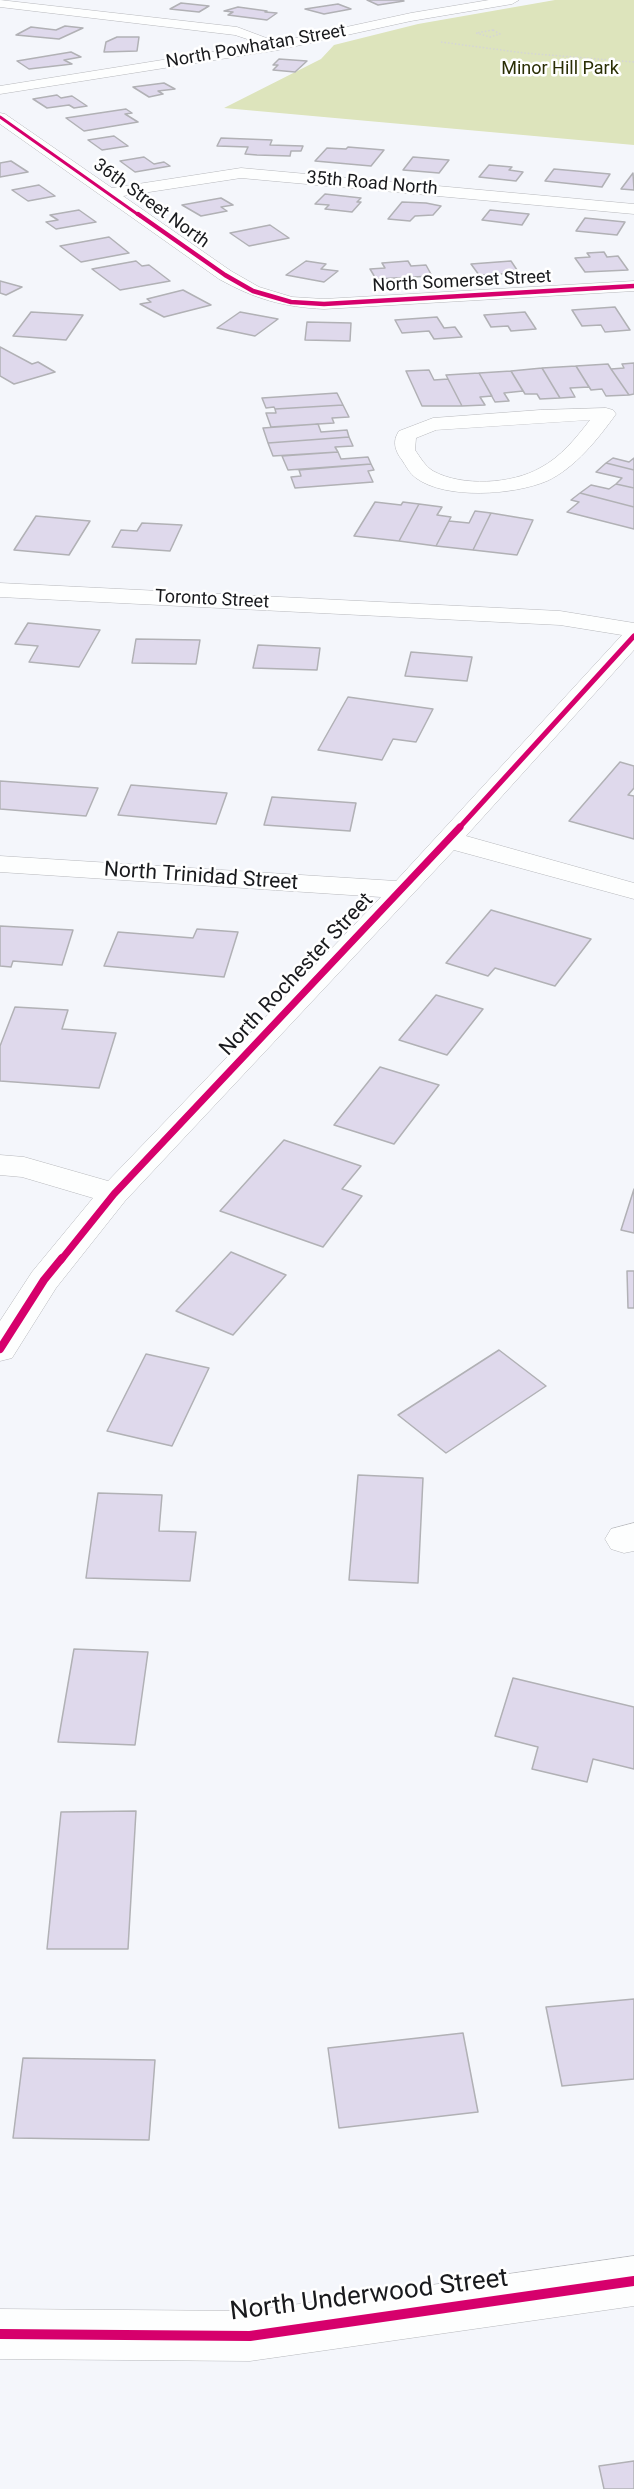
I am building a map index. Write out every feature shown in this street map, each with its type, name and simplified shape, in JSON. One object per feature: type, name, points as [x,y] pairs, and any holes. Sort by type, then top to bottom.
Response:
[{"type":"street","name":"North Powhatan Street","points":[[0,90],[278,46],[411,17],[512,0]]},
{"type":"street","points":[[0,3],[23,2],[237,31],[278,46]]},
{"type":"street","name":"36th Street North","points":[[0,117],[225,276],[253,291],[291,302]]},
{"type":"street","name":"35th Road North","points":[[110,193],[241,173],[634,209]]},
{"type":"street","name":"North Somerset Street","points":[[291,302],[370,302],[634,286]]},
{"type":"street","points":[[615,414],[574,452],[539,477],[500,486],[453,485],[424,474],[405,450],[406,435],[433,424],[540,416],[615,414]]},
{"type":"street","name":"Toronto Street","points":[[0,590],[560,618],[634,630]]},
{"type":"street","name":"North Rochester Street","points":[[0,1349],[44,1280],[114,1194],[403,890],[634,636]]},
{"type":"street","points":[[449,840],[634,891]]},
{"type":"street","name":"North Trinidad Street","points":[[0,864],[403,890]]},
{"type":"street","points":[[0,1165],[24,1167],[114,1194]]},
{"type":"street","name":"North Underwood Street","points":[[0,2334],[250,2336],[634,2281]]},
{"type":"path","points":[[473,45],[482,36]]},
{"type":"path","points":[[438,42],[524,53],[634,62]]},
{"type":"green space","name":"Minor Hill Park","points":[[555,0],[634,0],[634,145],[224,108],[321,59],[334,45],[418,24]]},
{"type":"building","points":[[367,0],[401,0],[404,1],[378,5]]},
{"type":"building","points":[[181,3],[209,6],[199,12],[170,9]]},
{"type":"building","points":[[338,4],[351,9],[324,14],[305,9]]},
{"type":"building","points":[[238,7],[277,13],[267,20],[228,15],[233,12],[224,11]]},
{"type":"building","points":[[65,26],[83,28],[59,39],[16,35],[31,27],[56,30]]},
{"type":"building","points":[[117,37],[139,37],[137,51],[104,52],[106,42]]},
{"type":"building","points":[[71,52],[81,57],[64,60],[72,64],[29,69],[17,61]]},
{"type":"building","points":[[279,59],[307,61],[295,72],[273,70],[278,65],[273,65]]},
{"type":"building","points":[[164,83],[175,89],[158,91],[163,94],[149,97],[133,87]]},
{"type":"building","points":[[57,95],[61,98],[72,96],[87,106],[74,108],[69,105],[47,108],[33,99]]},
{"type":"building","points":[[126,109],[132,113],[125,114],[138,122],[84,131],[66,118]]},
{"type":"building","points":[[114,136],[128,146],[102,150],[88,140]]},
{"type":"building","points":[[221,138],[272,140],[270,145],[303,146],[301,151],[291,151],[290,156],[245,154],[248,147],[217,146]]},
{"type":"building","points":[[348,147],[384,150],[371,166],[315,161],[327,148],[346,149]]},
{"type":"building","points":[[144,157],[154,164],[164,162],[170,166],[135,172],[120,161]]},
{"type":"building","points":[[413,157],[449,160],[439,173],[403,170]]},
{"type":"building","points":[[11,161],[28,172],[0,177],[0,163]]},
{"type":"building","points":[[489,165],[512,167],[509,170],[523,172],[516,181],[479,177]]},
{"type":"building","points":[[554,169],[610,174],[602,187],[545,181]]},
{"type":"building","points":[[633,173],[634,190],[621,189]]},
{"type":"building","points":[[39,185],[55,196],[28,201],[12,190]]},
{"type":"building","points":[[325,194],[361,198],[357,202],[361,202],[352,212],[325,209],[329,205],[315,204]]},
{"type":"building","points":[[221,198],[233,205],[221,207],[227,211],[201,216],[182,205]]},
{"type":"building","points":[[402,202],[441,206],[433,215],[415,216],[410,221],[388,219]]},
{"type":"building","points":[[79,210],[96,222],[56,229],[46,222],[58,220],[50,215]]},
{"type":"building","points":[[490,210],[529,214],[522,225],[482,220]]},
{"type":"building","points":[[585,218],[625,222],[617,235],[576,231]]},
{"type":"building","points":[[270,225],[289,238],[249,246],[230,233]]},
{"type":"building","points":[[109,237],[129,253],[81,262],[60,246]]},
{"type":"building","points":[[604,252],[607,257],[618,256],[628,270],[585,272],[575,258],[590,257],[587,253]]},
{"type":"building","points":[[136,261],[142,266],[149,265],[170,281],[120,290],[92,269]]},
{"type":"building","points":[[306,261],[326,264],[321,269],[338,271],[324,282],[286,275]]},
{"type":"building","points":[[408,261],[411,266],[426,265],[432,276],[376,279],[370,269],[385,268],[382,263]]},
{"type":"building","points":[[511,261],[519,273],[479,275],[471,264]]},
{"type":"building","points":[[0,281],[22,287],[6,295],[0,293]]},
{"type":"building","points":[[183,290],[211,305],[164,317],[140,304],[151,302],[147,299]]},
{"type":"building","points":[[615,307],[630,330],[605,332],[601,325],[582,326],[572,310]]},
{"type":"building","points":[[31,312],[83,315],[66,340],[13,336]]},
{"type":"building","points":[[240,312],[278,319],[255,336],[217,328]]},
{"type":"building","points":[[525,312],[536,329],[511,331],[508,326],[491,327],[484,315]]},
{"type":"building","points":[[437,317],[444,328],[455,327],[462,337],[434,339],[429,331],[402,333],[395,320]]},
{"type":"building","points":[[307,322],[351,323],[350,341],[305,340]]},
{"type":"building","points":[[0,347],[32,364],[38,362],[55,372],[14,384],[0,376]]},
{"type":"building","points":[[634,363],[634,394],[629,395],[611,369],[624,368],[622,364]]},
{"type":"building","points":[[608,364],[629,395],[606,396],[602,389],[591,390],[576,366]]},
{"type":"building","points":[[576,366],[589,387],[570,388],[575,397],[560,398],[542,368]]},
{"type":"building","points":[[542,368],[560,398],[540,399],[537,394],[525,394],[511,371]]},
{"type":"building","points":[[429,370],[434,380],[448,379],[462,406],[422,406],[406,371]]},
{"type":"building","points":[[511,371],[523,391],[504,393],[509,401],[495,402],[479,373]]},
{"type":"building","points":[[479,373],[492,396],[480,397],[485,405],[462,406],[446,375]]},
{"type":"building","points":[[337,393],[343,405],[275,409],[274,407],[266,408],[262,398]]},
{"type":"building","points":[[343,405],[349,417],[332,418],[334,423],[271,427],[266,413],[276,413],[275,409]]},
{"type":"building","points":[[318,424],[321,432],[347,430],[349,437],[268,443],[263,428]]},
{"type":"building","points":[[349,437],[353,446],[335,447],[338,452],[273,456],[268,443]]},
{"type":"building","points":[[338,452],[341,459],[368,457],[371,464],[288,470],[282,456]]},
{"type":"building","points":[[613,458],[629,462],[634,458],[634,470],[606,463]]},
{"type":"building","points":[[606,463],[634,470],[634,488],[616,484],[622,478],[596,472]]},
{"type":"building","points":[[371,464],[374,470],[368,471],[373,482],[295,488],[291,477],[301,476],[299,470]]},
{"type":"building","points":[[616,484],[634,488],[634,507],[580,493],[591,485],[609,489]]},
{"type":"building","points":[[580,493],[634,507],[634,529],[567,512],[579,502],[571,500]]},
{"type":"building","points":[[375,502],[401,505],[403,502],[419,504],[399,541],[354,536]]},
{"type":"building","points":[[419,504],[442,507],[437,515],[451,517],[436,546],[399,541]]},
{"type":"building","points":[[475,511],[491,513],[473,550],[436,546],[449,521],[469,523]]},
{"type":"building","points":[[491,513],[533,520],[517,555],[473,550]]},
{"type":"building","points":[[36,516],[90,521],[69,555],[14,550]]},
{"type":"building","points":[[142,523],[182,525],[170,551],[112,547],[121,530],[137,531]]},
{"type":"building","points":[[28,623],[100,630],[79,667],[29,662],[38,646],[15,644]]},
{"type":"building","points":[[136,639],[200,640],[196,664],[132,663]]},
{"type":"building","points":[[258,645],[320,648],[317,670],[253,668]]},
{"type":"building","points":[[411,652],[472,657],[467,681],[405,676]]},
{"type":"building","points":[[348,697],[433,709],[416,742],[393,739],[382,760],[318,750]]},
{"type":"building","points":[[620,762],[634,766],[634,788],[628,795],[634,796],[634,839],[569,821]]},
{"type":"building","points":[[0,781],[98,788],[86,816],[0,809]]},
{"type":"building","points":[[131,785],[227,793],[216,824],[118,815]]},
{"type":"building","points":[[272,797],[356,803],[350,831],[264,825]]},
{"type":"building","points":[[491,910],[591,939],[555,986],[495,968],[488,976],[446,963]]},
{"type":"building","points":[[0,926],[73,930],[62,965],[13,961],[11,967],[0,966]]},
{"type":"building","points":[[197,929],[238,932],[224,977],[104,966],[118,932],[193,938]]},
{"type":"building","points":[[436,995],[483,1009],[447,1055],[399,1040]]},
{"type":"building","points":[[15,1007],[68,1010],[62,1029],[116,1033],[99,1088],[0,1081],[0,1046]]},
{"type":"building","points":[[380,1067],[439,1085],[394,1144],[334,1125]]},
{"type":"building","points":[[284,1140],[361,1166],[342,1189],[362,1196],[323,1247],[220,1211]]},
{"type":"building","points":[[634,1189],[634,1233],[621,1230]]},
{"type":"building","points":[[231,1252],[286,1275],[233,1335],[176,1311]]},
{"type":"building","points":[[627,1271],[634,1271],[634,1308],[628,1308]]},
{"type":"building","points":[[499,1350],[546,1386],[446,1453],[398,1415]]},
{"type":"building","points":[[146,1354],[209,1368],[172,1446],[107,1431]]},
{"type":"building","points":[[358,1475],[423,1478],[418,1583],[349,1580]]},
{"type":"building","points":[[98,1493],[162,1495],[159,1531],[196,1532],[190,1581],[86,1578]]},
{"type":"building","points":[[74,1649],[148,1652],[135,1745],[58,1742]]},
{"type":"building","points":[[513,1678],[634,1707],[634,1769],[593,1759],[587,1782],[532,1769],[538,1747],[495,1736]]},
{"type":"building","points":[[136,1811],[128,1949],[47,1949],[61,1812]]},
{"type":"building","points":[[634,1999],[634,2079],[562,2086],[546,2007]]},
{"type":"building","points":[[463,2033],[478,2112],[339,2128],[328,2048]]},
{"type":"building","points":[[23,2058],[155,2060],[149,2140],[13,2138]]},
{"type":"building","points":[[634,2461],[634,2489],[604,2489],[599,2466]]},
{"type":"cycle path","points":[[0,117],[225,275],[253,291],[291,302],[324,304],[634,286]]},
{"type":"cycle path","points":[[0,1349],[44,1280],[114,1194],[403,890],[634,636]]},
{"type":"cycle path","points":[[0,2334],[250,2336],[634,2281]]}]
